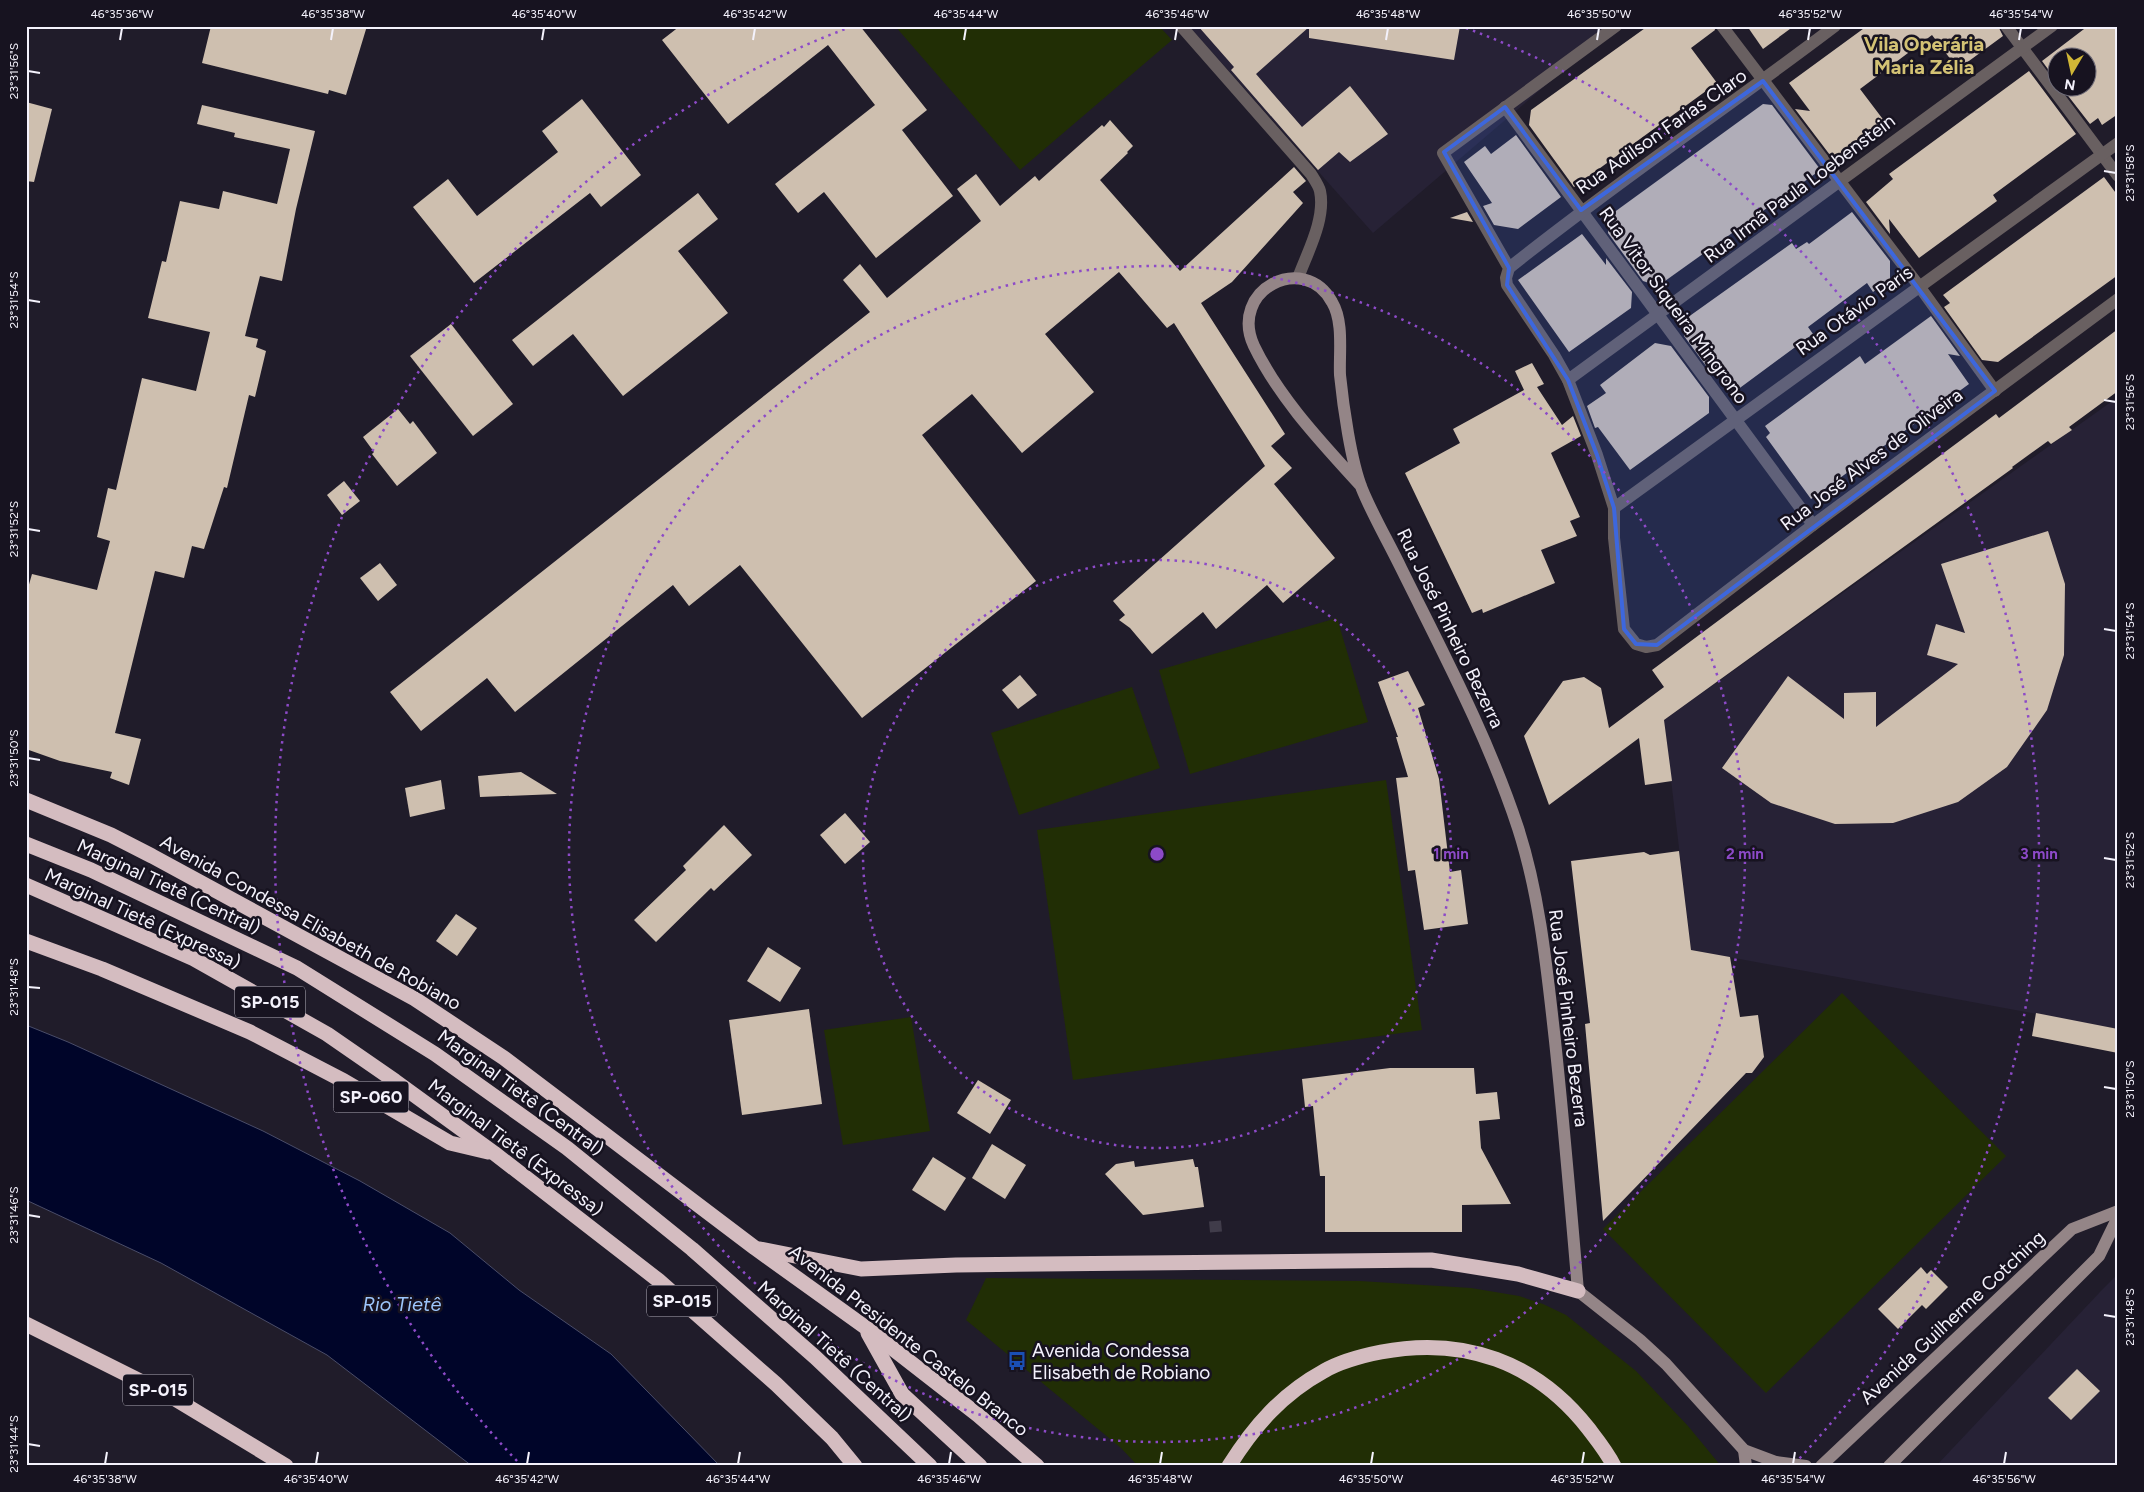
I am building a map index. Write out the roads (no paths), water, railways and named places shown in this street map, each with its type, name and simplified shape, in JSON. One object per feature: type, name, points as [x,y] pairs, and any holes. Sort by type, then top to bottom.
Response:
[{"type":"highway","name":"Avenida Condessa Elisabeth de Robiano","points":[[26,800],[110,835],[152,856],[415,999],[504,1058],[755,1248]]},
{"type":"highway","name":"Marginal Tietê (Central)","points":[[26,844],[91,870],[297,968],[435,1054],[567,1148],[692,1249],[815,1357],[930,1466]]},
{"type":"highway","name":"Marginal Tietê (Expressa)","points":[[26,885],[194,959],[327,1034],[494,1153],[673,1293],[776,1384],[832,1438],[854,1466]]},
{"type":"highway","name":"SP-060","points":[[26,940],[102,969],[250,1032],[344,1081],[450,1143],[494,1153]]},
{"type":"highway","points":[[755,1248],[861,1269],[964,1264],[1431,1260],[1518,1274],[1578,1292]]},
{"type":"highway","name":"Avenida Presidente Castelo Branco","points":[[755,1248],[865,1327],[978,1415],[1037,1466]]},
{"type":"highway","name":"SP-015","points":[[26,1324],[172,1398],[286,1466]]},
{"type":"highway","points":[[865,1327],[902,1394],[980,1466]]},
{"type":"highway","points":[[1229,1466],[1250,1433],[1287,1395],[1325,1370],[1359,1356],[1393,1350],[1444,1347],[1494,1357],[1533,1376],[1571,1406],[1607,1453],[1614,1466]]},
{"type":"street","points":[[1181,26],[1311,174],[1320,191],[1320,209],[1316,230],[1298,278]]},
{"type":"street","points":[[1614,508],[1597,455],[1568,380],[1554,355],[1507,285],[1506,278],[1509,268],[1443,153],[1616,26]]},
{"type":"street","points":[[1722,26],[1919,286],[1995,391]]},
{"type":"street","name":"Rua Adilson Farias Claro","points":[[1509,268],[1581,210],[1708,118],[1763,81],[1836,26]]},
{"type":"street","points":[[2006,26],[2118,176]]},
{"type":"street","name":"Rua Irmã Paula Loebenstein","points":[[1568,380],[2052,26]]},
{"type":"street","name":"Rua Vitor Siqueira Mingrono","points":[[1505,107],[1812,524]]},
{"type":"street","name":"Rua Otávio Paris","points":[[1614,508],[2118,142]]},
{"type":"street","name":"Rua José Pinheiro Bezerra","points":[[1361,486],[1282,391],[1267,368],[1248,330],[1248,317],[1253,302],[1263,290],[1276,281],[1298,278],[1313,282],[1325,292],[1334,305],[1338,320],[1340,378],[1348,431],[1361,486],[1481,728],[1518,830],[1547,964],[1566,1146],[1578,1292]]},
{"type":"street","name":"Rua José Alves de Oliveira","points":[[1614,508],[1614,538],[1624,629],[1636,644],[1646,647],[1657,645],[1812,524],[2118,299]]},
{"type":"street","name":"Avenida Guilherme Cotching","points":[[1821,1466],[2072,1229],[2118,1211]]},
{"type":"street","points":[[1889,1466],[2099,1256],[2118,1217]]},
{"type":"street","points":[[1578,1292],[1640,1340],[1666,1364],[1744,1450],[1776,1462],[1806,1466]]},
{"type":"street","points":[[1744,1450],[1746,1466]]},
{"type":"water","name":"Rio Tietê","points":[[26,1025],[68,1042],[263,1131],[360,1181],[450,1233],[519,1290],[611,1354],[720,1466],[472,1466],[327,1355],[161,1263],[26,1200]]},
{"type":"tunnel","points":[[1215,1221],[1216,1232]]},
{"type":"place","name":"Avenida Condessa Elisabeth de Robiano","points":[[1017,1361]]},
{"type":"district","name":"Vila Operária Maria Zélia","points":[[1924,56]]}]
